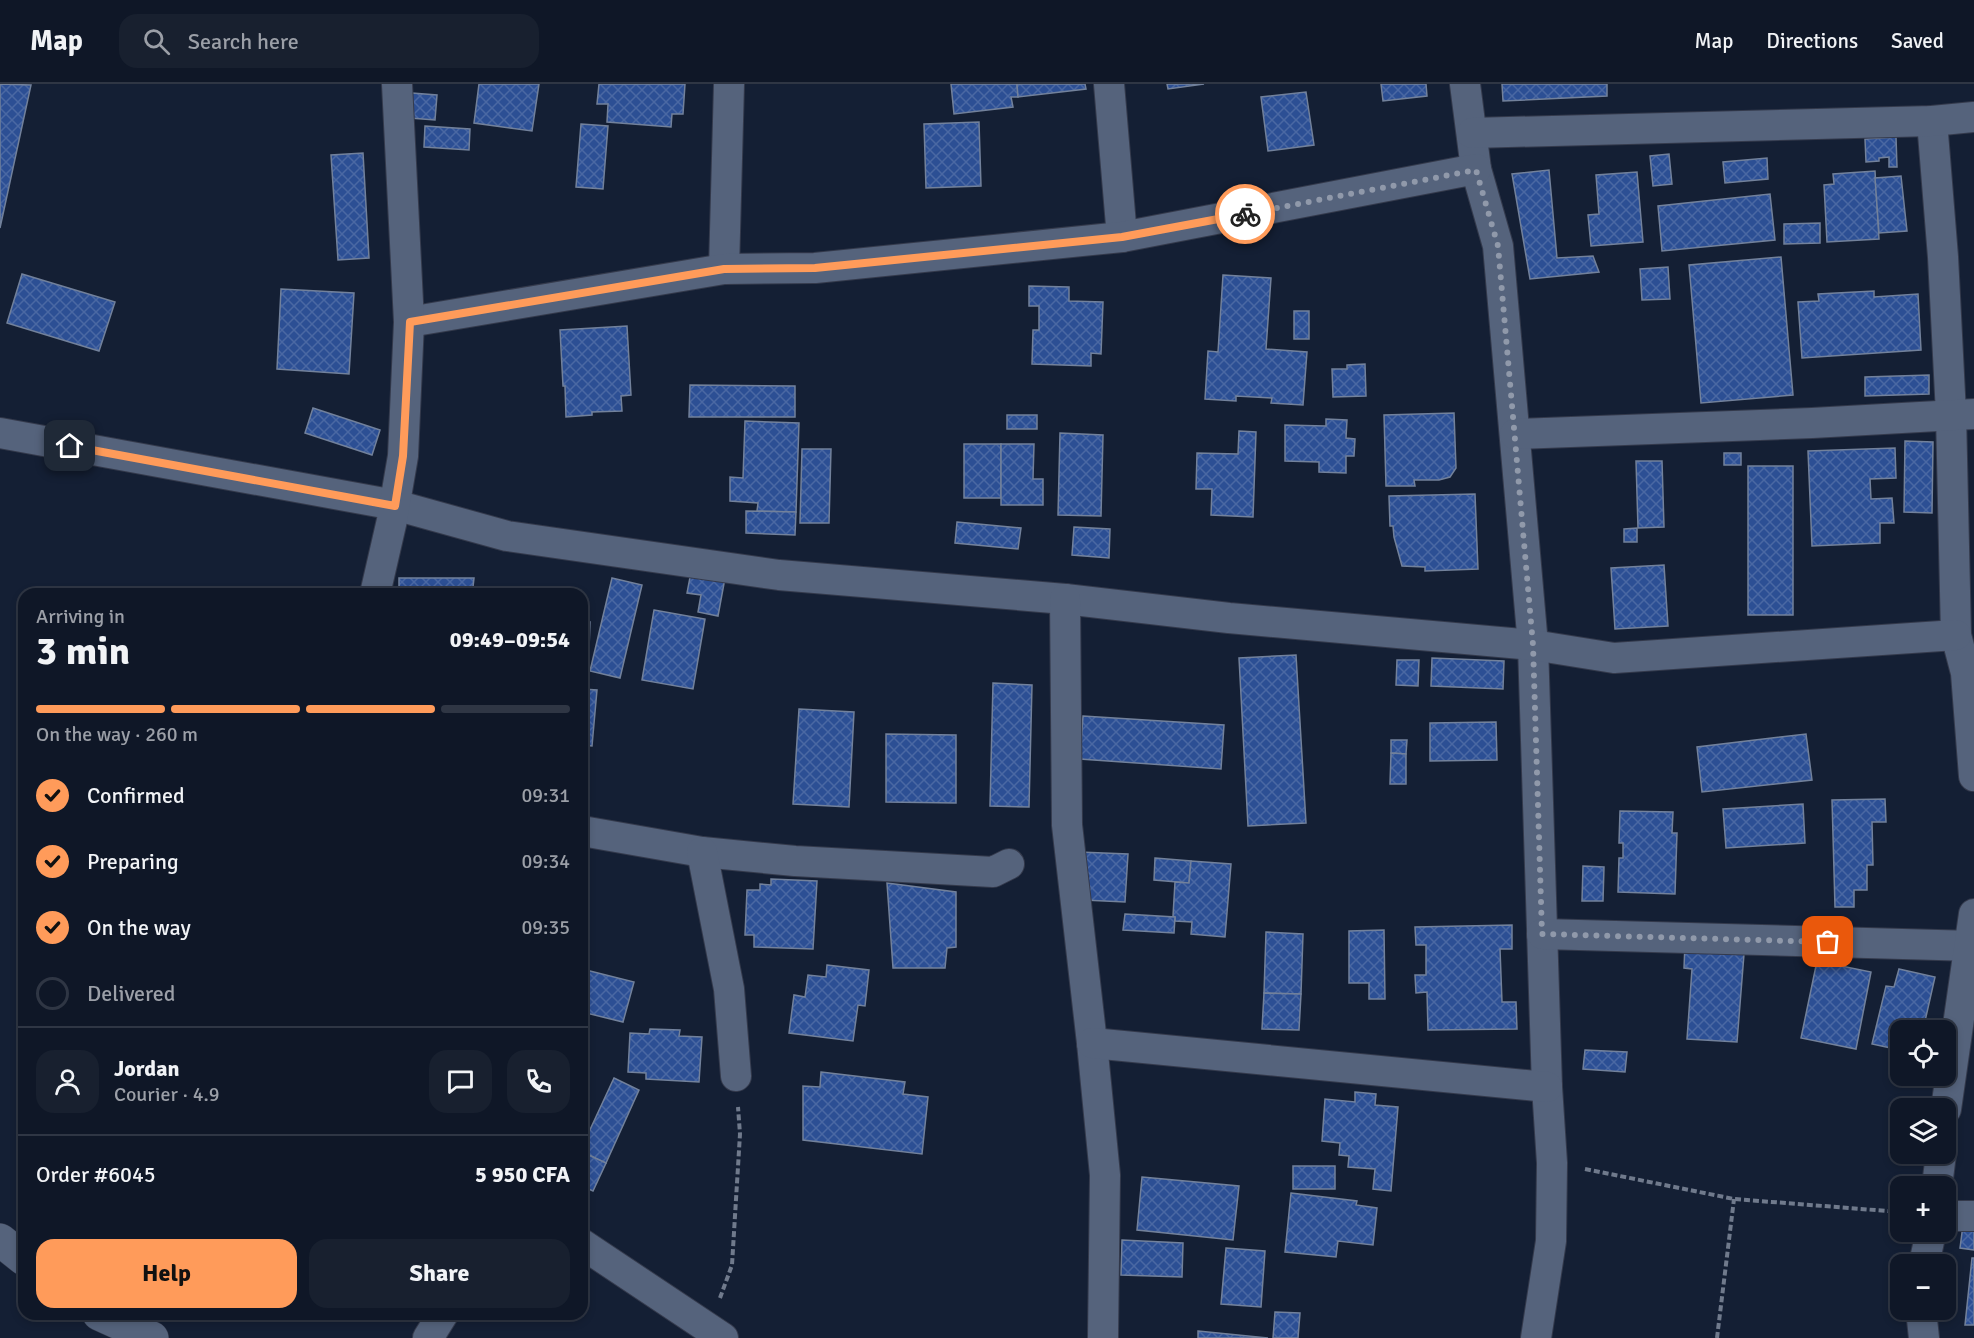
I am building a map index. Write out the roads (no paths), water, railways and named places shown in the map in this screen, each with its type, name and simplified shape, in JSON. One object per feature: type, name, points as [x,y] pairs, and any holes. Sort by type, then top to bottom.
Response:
[{"type":"street","points":[[376,588],[395,506],[403,456],[410,322],[397,84]]},
{"type":"street","points":[[724,269],[729,84]]},
{"type":"street","points":[[1109,84],[1122,237]]},
{"type":"street","points":[[1465,84],[1476,170],[1498,246],[1533,645],[1547,1087],[1552,1163],[1551,1241],[1536,1338]]},
{"type":"street","points":[[1472,134],[1932,121],[1974,117]]},
{"type":"street","points":[[1932,121],[1943,257],[1963,414],[1956,635],[1970,673],[1974,776]]},
{"type":"street","points":[[410,322],[724,269],[815,268],[1122,237],[1476,170]]},
{"type":"street","points":[[1515,434],[1812,423],[1963,414]]},
{"type":"street","points":[[0,434],[395,506],[507,536],[767,573],[1065,599],[1229,618],[1533,645],[1614,658],[1956,635]]},
{"type":"street","points":[[1065,599],[1067,825],[1105,1174],[1103,1338]]},
{"type":"street","points":[[588,832],[702,852],[795,861],[993,872],[1009,864]]},
{"type":"street","points":[[702,852],[729,988],[736,1076]]},
{"type":"street","points":[[1947,1098],[1972,946],[1974,914]]},
{"type":"street","points":[[1542,934],[1972,946]]},
{"type":"street","points":[[1092,1043],[1547,1087]]},
{"type":"street","points":[[1956,1215],[1974,1216]]},
{"type":"street","points":[[0,1240],[18,1254]]},
{"type":"street","points":[[588,1248],[716,1334]]},
{"type":"street","points":[[115,1320],[142,1330]]},
{"type":"street","points":[[428,1338],[439,1320]]},
{"type":"street","points":[[1922,1320],[1924,1338]]}]
